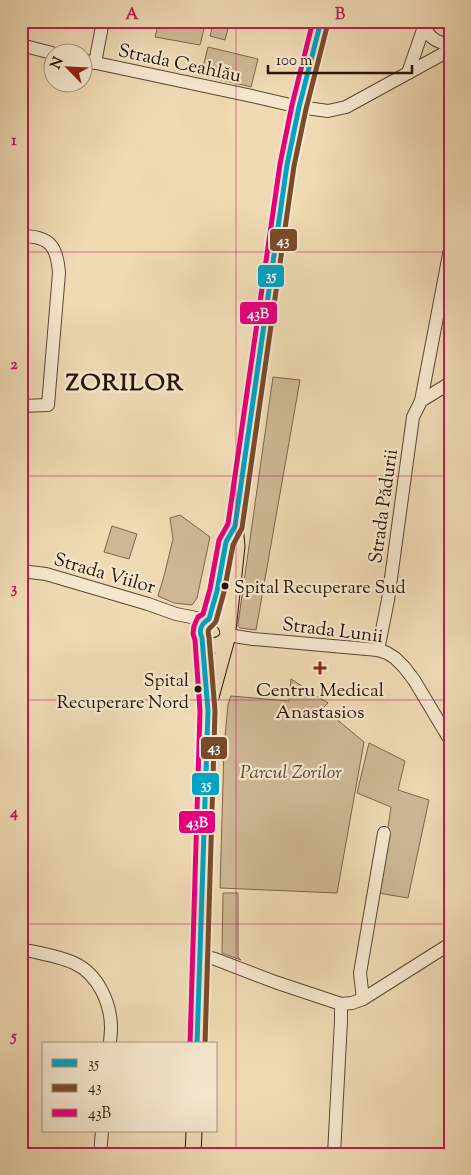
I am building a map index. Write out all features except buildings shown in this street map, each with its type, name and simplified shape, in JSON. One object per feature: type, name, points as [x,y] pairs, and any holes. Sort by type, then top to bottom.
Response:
[{"type":"main road","points":[[208,711],[227,635],[237,546],[235,526],[286,175],[299,107],[321,21]]},
{"type":"main road","points":[[197,1042],[208,711],[206,623],[217,591],[226,542],[235,526]]},
{"type":"main road","points":[[213,618],[221,620],[227,626],[227,635],[220,645],[212,646],[208,644],[206,623],[213,618]]},
{"type":"main road","points":[[194,1132],[194,1154]]},
{"type":"street","points":[[95,63],[103,21]]},
{"type":"street","points":[[425,24],[429,35],[440,43],[450,44]]},
{"type":"street","points":[[408,73],[425,24]]},
{"type":"street","points":[[21,45],[42,51]]},
{"type":"street","name":"Strada Ceahlău","points":[[92,62],[299,107],[333,111],[346,107],[450,50]]},
{"type":"street","points":[[21,236],[35,236],[49,242],[56,255],[59,273],[48,405],[21,406]]},
{"type":"street","name":"Strada Pădurii","points":[[378,650],[388,600],[413,417],[421,401],[447,283],[450,249]]},
{"type":"street","points":[[421,401],[450,384]]},
{"type":"street","name":"Strada Viilor","points":[[21,571],[46,574],[206,623]]},
{"type":"street","name":"Strada Viilor","points":[[176,614],[194,626],[206,623]]},
{"type":"street","name":"Strada Lunii","points":[[227,635],[253,640],[378,650],[387,653],[395,658],[414,680],[450,740]]},
{"type":"street","points":[[363,999],[360,973],[384,833]]},
{"type":"street","points":[[200,955],[215,958],[275,982],[341,1004],[363,999],[450,944]]},
{"type":"street","points":[[21,949],[58,957],[76,964],[98,983],[110,1014],[110,1042]]},
{"type":"street","points":[[334,1154],[341,1004]]},
{"type":"street","points":[[100,1154],[102,1132]]},
{"type":"green space","points":[[159,21],[206,21],[200,45],[155,37]]},
{"type":"green space","points":[[214,21],[230,21],[225,40],[210,36]]},
{"type":"green space","points":[[208,47],[258,59],[251,87],[201,75]]},
{"type":"green space","points":[[273,377],[300,380],[256,630],[240,628],[238,624]]},
{"type":"green space","points":[[180,515],[210,537],[197,598],[192,605],[174,603],[158,596],[173,539],[170,518]]},
{"type":"green space","points":[[112,526],[137,534],[129,559],[104,552]]},
{"type":"green space","name":"Parcul Zorilor","points":[[291,679],[328,703],[323,708],[364,742],[337,893],[220,888],[224,748],[228,704],[231,696],[289,701]]},
{"type":"green space","points":[[369,743],[405,761],[398,790],[429,800],[408,898],[378,893],[391,807],[357,793]]},
{"type":"green space","points":[[223,893],[238,893],[238,957],[241,960],[222,953]]},
{"type":"transit line","name":"43B","points":[[190,1042],[200,711],[193,634],[198,617],[203,614],[210,589],[219,540],[228,524],[280,164],[292,105],[313,21]]},
{"type":"transit line","name":"35","points":[[197,1042],[208,711],[201,630],[204,623],[209,619],[217,591],[226,542],[235,526],[287,165],[299,107],[321,21]]},
{"type":"transit line","name":"43","points":[[205,1042],[215,711],[208,631],[216,621],[233,545],[242,528],[294,166],[306,109],[328,23]]},
{"type":"place","name":"Spital Recuperare Sud","points":[[225,586]]},
{"type":"place","name":"Centru Medical Anastasios","points":[[320,668]]},
{"type":"place","name":"Spital Recuperare Nord","points":[[198,689]]},
{"type":"district","name":"ZORILOR","points":[[125,382]]}]
